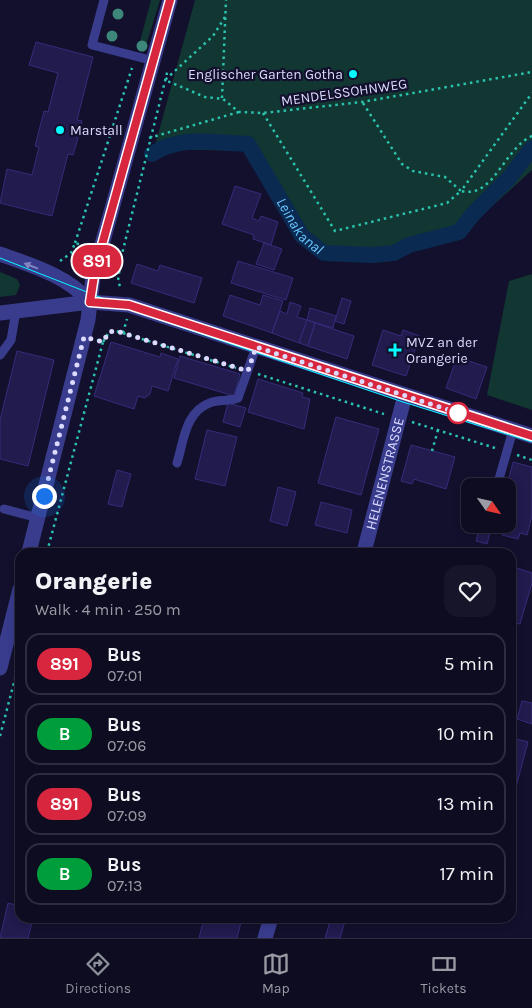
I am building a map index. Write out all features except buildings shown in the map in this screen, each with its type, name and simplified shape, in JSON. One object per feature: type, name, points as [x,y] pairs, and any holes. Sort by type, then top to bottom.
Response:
[{"type":"street","points":[[30,548],[84,337],[93,277],[170,0]]},
{"type":"street","points":[[0,254],[61,278],[78,288],[90,302]]},
{"type":"street","points":[[0,313],[90,302],[129,305],[532,436]]},
{"type":"street","name":"HELENENSTRASSE","points":[[365,548],[405,395]]},
{"type":"street","points":[[0,668],[15,609]]},
{"type":"street","points":[[265,938],[270,923]]},
{"type":"lane","points":[[104,0],[92,45],[154,61]]},
{"type":"lane","points":[[0,355],[11,340],[16,312]]},
{"type":"lane","points":[[177,463],[192,414],[201,406],[238,398],[256,347]]},
{"type":"lane","points":[[499,478],[513,430]]},
{"type":"lane","points":[[4,509],[38,518]]},
{"type":"path","points":[[223,99],[226,0]]},
{"type":"path","points":[[165,80],[213,36],[225,17]]},
{"type":"path","points":[[56,263],[65,259],[72,252],[136,56]]},
{"type":"path","points":[[121,258],[170,63]]},
{"type":"path","name":"MENDELSSOHNWEG","points":[[155,137],[239,112],[263,113],[362,102],[532,72]]},
{"type":"path","points":[[165,80],[205,97],[223,99],[239,112]]},
{"type":"path","points":[[263,113],[335,231],[447,203],[461,191],[532,93]]},
{"type":"path","points":[[362,102],[402,164],[413,171],[445,177],[461,191],[477,191],[484,188],[510,152],[522,140],[532,136]]},
{"type":"path","points":[[75,243],[100,250]]},
{"type":"path","points":[[48,548],[103,342],[109,332],[116,331],[386,414]]},
{"type":"path","points":[[84,337],[103,342]]},
{"type":"path","points":[[411,422],[532,460]]},
{"type":"path","points":[[432,451],[438,430]]},
{"type":"path","points":[[0,736],[15,678]]},
{"type":"green space","points":[[151,0],[160,0],[144,52],[138,49]]},
{"type":"green space","name":"Englischer Garten Gotha","points":[[195,0],[532,0],[532,170],[462,234],[398,257],[324,254],[299,237],[275,192],[247,151],[154,149]]},
{"type":"green space","points":[[0,272],[17,279],[20,285],[16,295],[0,297]]},
{"type":"green space","points":[[532,274],[532,410],[487,395],[509,281]]},
{"type":"waterway","name":"Leinakanal","points":[[152,154],[174,144],[186,142],[248,144],[302,236],[324,253],[372,255],[394,253],[409,245],[459,232],[474,213],[509,178],[532,148]]},
{"type":"tram line","points":[[0,258],[148,316],[403,402],[532,442]]},
{"type":"tram line","points":[[128,300],[532,433]]},
{"type":"bus line","name":"891","points":[[170,0],[93,277],[90,302],[129,305],[532,436]]},
{"type":"place","name":"Englischer Garten Gotha","points":[[353,74]]},
{"type":"place","name":"Marstall","points":[[60,130]]},
{"type":"place","name":"MVZ an der Orangerie","points":[[395,350]]},
{"type":"route","points":[[44,496],[84,337],[103,342],[109,332],[116,331],[248,371],[256,347],[460,413],[458,413]]}]
